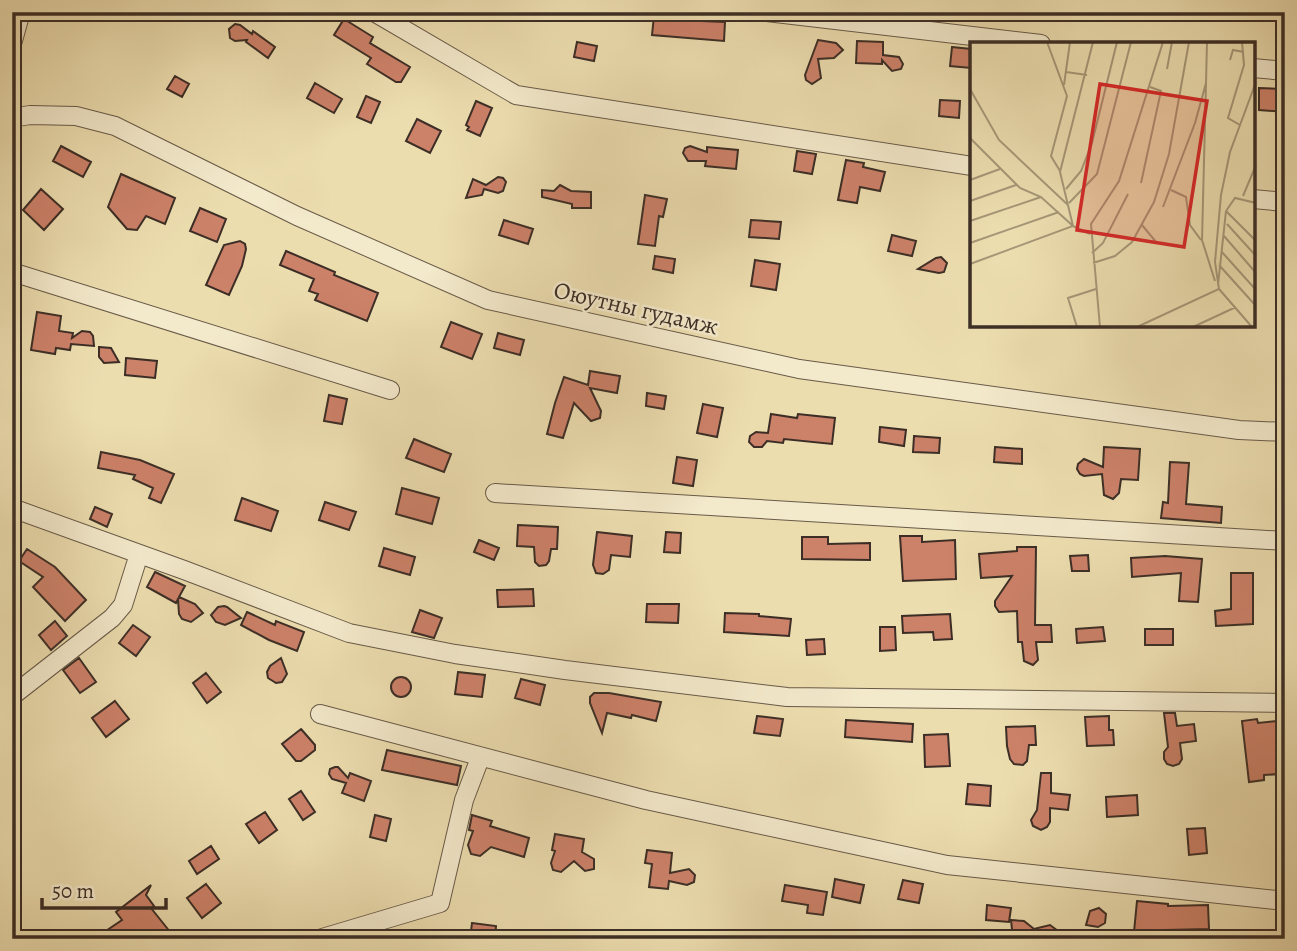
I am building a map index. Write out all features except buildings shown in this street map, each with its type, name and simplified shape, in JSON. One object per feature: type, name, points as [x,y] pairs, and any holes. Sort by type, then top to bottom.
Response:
[{"type":"street","points":[[12,44],[21,12]]},
{"type":"street","points":[[374,12],[516,95],[970,166]]},
{"type":"street","points":[[768,12],[1024,42]]},
{"type":"street","points":[[1255,68],[1285,71]]},
{"type":"street","name":"Оюутны гудамж","points":[[12,118],[30,115],[76,116],[114,126],[298,216],[488,300],[799,369],[1239,430],[1285,432]]},
{"type":"street","points":[[1255,199],[1285,202]]},
{"type":"street","points":[[12,272],[390,390]]},
{"type":"street","points":[[495,493],[1285,541]]},
{"type":"street","points":[[12,508],[349,633],[455,654],[787,697],[1285,703]]},
{"type":"street","points":[[12,696],[112,618],[123,605],[139,554]]},
{"type":"street","points":[[320,713],[480,758],[646,800],[947,865],[1285,901]]},
{"type":"street","points":[[319,939],[440,903],[464,800],[480,758]]}]
